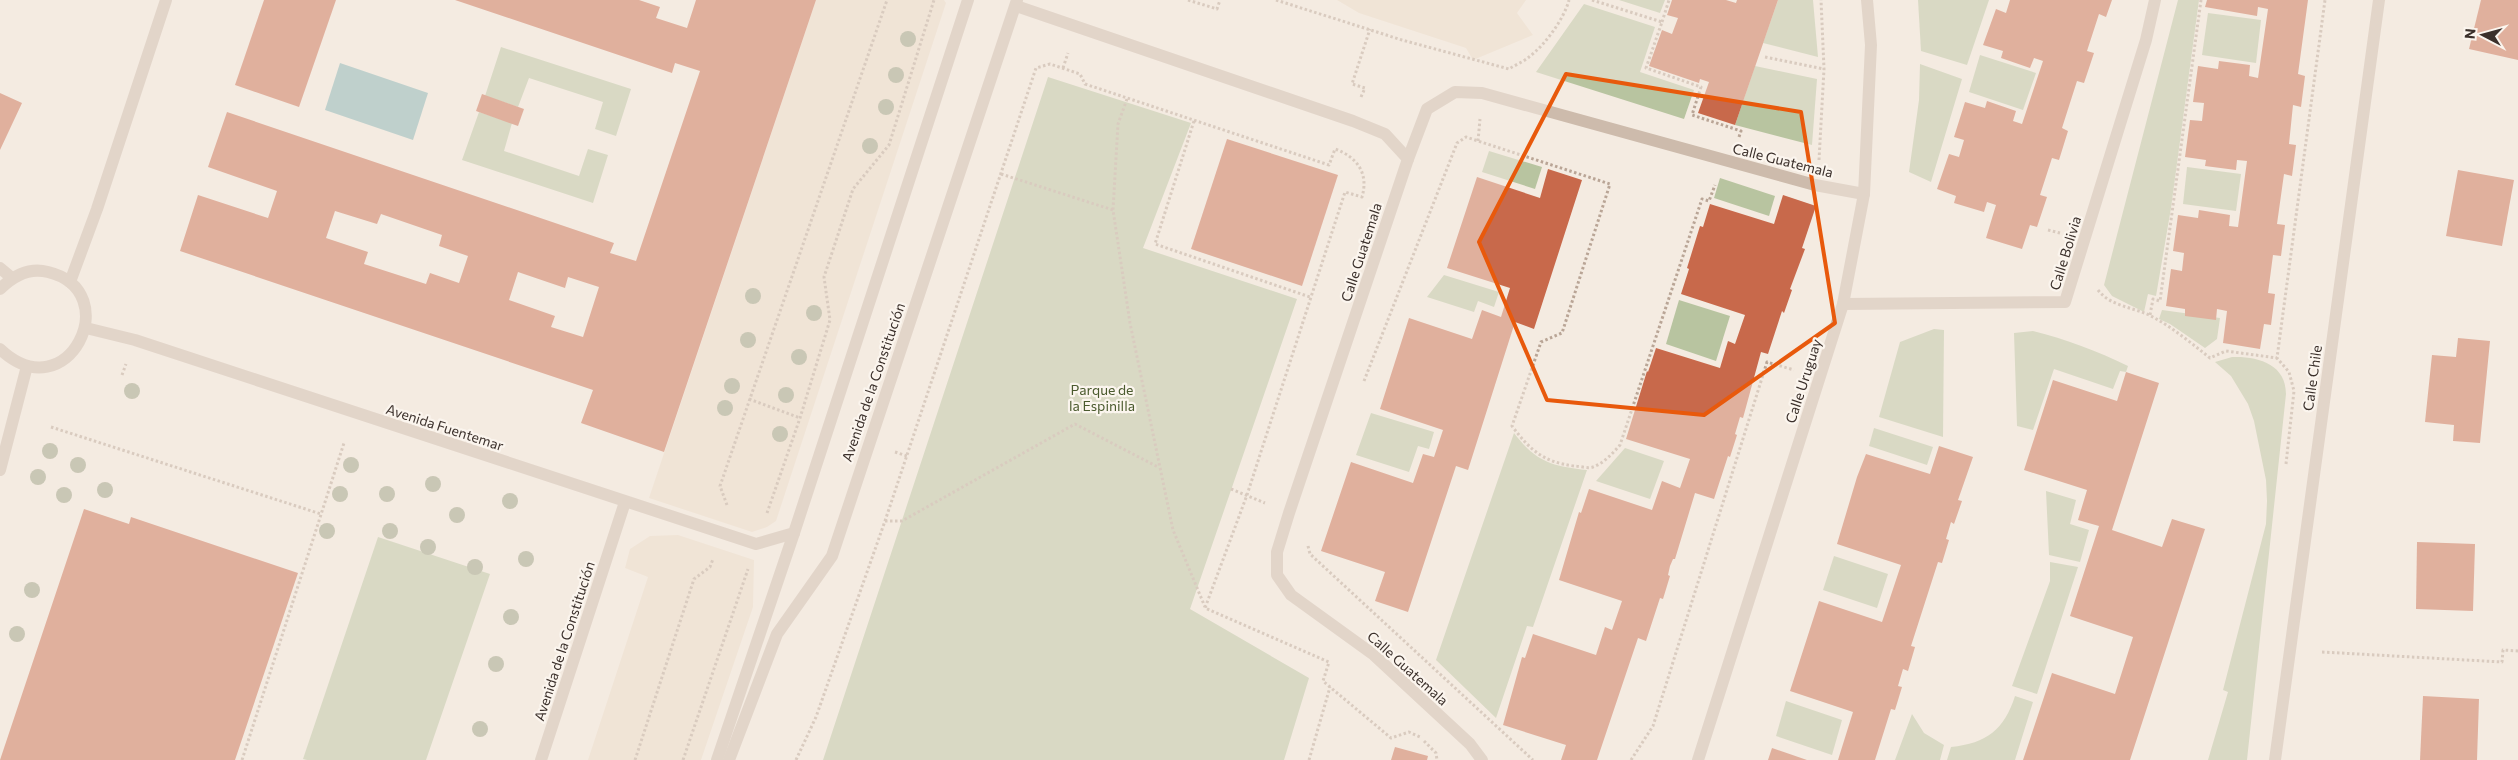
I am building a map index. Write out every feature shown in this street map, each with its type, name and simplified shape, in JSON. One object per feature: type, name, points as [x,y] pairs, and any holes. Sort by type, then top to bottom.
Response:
[{"type":"street","points":[[70,282],[100,200],[166,0]]},
{"type":"street","name":"Avenida de la Constitución","points":[[717,760],[794,533],[968,0]]},
{"type":"street","name":"Calle Uruguay","points":[[1698,760],[1843,304],[1864,194],[1871,46],[1867,0]]},
{"type":"street","name":"Calle Bolivia","points":[[1843,304],[2066,302],[2146,40],[2155,0]]},
{"type":"street","name":"Calle Chile","points":[[2275,760],[2379,0]]},
{"type":"street","points":[[1017,3],[1354,121],[1384,134],[1408,158]]},
{"type":"street","name":"Avenida de la Constitución","points":[[729,760],[778,634],[832,556],[1017,3]]},
{"type":"street","name":"Calle Guatemala","points":[[1482,760],[1470,744],[1374,655],[1291,595],[1277,576],[1277,552],[1408,158],[1427,109],[1455,92],[1482,93],[1815,186],[1864,194]]},
{"type":"street","points":[[0,268],[12,278]]},
{"type":"street","points":[[0,289],[12,278],[27,272],[42,270],[56,274],[70,282],[78,292],[84,304],[86,328],[80,342],[71,355],[57,363],[42,367],[27,366],[12,360],[0,349]]},
{"type":"street","name":"Avenida Fuentemar","points":[[86,328],[135,340],[756,544]]},
{"type":"street","points":[[0,470],[27,366]]},
{"type":"street","name":"Avenida de la Constitución","points":[[541,760],[625,502]]},
{"type":"street","points":[[756,544],[794,533]]},
{"type":"path","points":[[635,760],[694,579],[710,567],[722,534],[729,511],[720,486],[887,0]]},
{"type":"path","points":[[683,760],[800,418],[830,320],[824,277],[853,188],[889,145],[934,0]]},
{"type":"path","points":[[1188,0],[1217,9],[1220,0]]},
{"type":"path","points":[[1276,0],[1370,30],[1509,69],[1530,57],[1567,8],[1569,0]]},
{"type":"path","points":[[1592,0],[1662,22]]},
{"type":"path","points":[[1669,0],[1646,68],[1701,87],[1692,115],[1741,131]]},
{"type":"path","points":[[1815,186],[1819,171],[1824,69],[1821,0]]},
{"type":"path","points":[[2150,315],[2153,299],[2160,301],[2201,0]]},
{"type":"path","points":[[2277,358],[2325,0]]},
{"type":"path","points":[[1343,152],[1365,88],[1352,84],[1370,30]]},
{"type":"path","points":[[1765,57],[1824,69]]},
{"type":"path","points":[[796,760],[816,716],[885,521],[1036,68],[1050,64],[1063,68],[1080,74],[1085,84],[1329,165],[1335,149],[1343,152],[1356,162],[1364,178],[1365,187],[1362,197],[1345,192],[1247,495],[1205,608]]},
{"type":"path","points":[[1127,99],[1118,124],[1113,210],[1130,323],[1158,468],[1173,530],[1205,608],[1329,662],[1323,681],[1391,738],[1409,732],[1419,736],[1436,753],[1437,760]]},
{"type":"path","points":[[1194,121],[1155,244],[1310,297]]},
{"type":"path","points":[[1364,382],[1457,143],[1466,137],[1610,184],[1562,334],[1540,342],[1512,426],[1528,446],[1544,459],[1565,465],[1592,468],[1607,459],[1620,445],[1702,199],[1709,201],[1717,179]]},
{"type":"path","points":[[1001,174],[1113,210]]},
{"type":"path","points":[[2096,286],[2105,298],[2150,315],[2178,333],[2210,358],[2226,351],[2277,358],[2289,372],[2294,391],[2285,469]]},
{"type":"path","points":[[1631,760],[1653,726],[1767,362],[1795,370],[1798,361]]},
{"type":"path","points":[[885,521],[902,521],[1075,424],[1158,468]]},
{"type":"path","points":[[51,427],[321,514]]},
{"type":"path","points":[[242,760],[344,443]]},
{"type":"path","points":[[1306,539],[1310,554],[1533,760]]},
{"type":"path","points":[[2322,652],[2502,662],[2503,650],[2518,651]]},
{"type":"path","points":[[1309,760],[1330,687]]},
{"type":"highlighted area","points":[[1566,74],[1801,112],[1835,323],[1704,415],[1547,400],[1479,242]]},
{"type":"green space","points":[[1619,0],[1665,0],[1660,13]]},
{"type":"green space","points":[[1778,0],[1813,0],[1818,57],[1763,43]]},
{"type":"green space","points":[[1918,0],[1989,0],[1967,65],[1921,51]]},
{"type":"green space","points":[[2178,0],[2199,0],[2171,208],[2156,296],[2148,294],[2144,312],[2112,296],[2104,285]]},
{"type":"green space","points":[[1584,4],[1655,27],[1640,72],[1694,90],[1684,119],[1536,72]]},
{"type":"green space","points":[[2208,13],[2261,20],[2256,63],[2202,55]]},
{"type":"green space","points":[[501,47],[631,89],[616,136],[595,129],[603,102],[529,78],[518,107],[485,96]]},
{"type":"green space","points":[[1980,55],[2036,73],[2023,110],[1969,92]]},
{"type":"green space","points":[[1920,64],[1962,79],[1931,182],[1909,172],[1919,100]]},
{"type":"green space","points":[[1755,66],[1817,79],[1812,145],[1735,125]]},
{"type":"green space","name":"Parque de la Espinilla","points":[[1048,77],[1191,123],[1143,248],[1297,299],[1190,609],[1309,678],[1284,760],[823,760]]},
{"type":"green space","points":[[479,112],[512,123],[504,151],[579,176],[588,149],[608,155],[593,203],[462,160]]},
{"type":"green space","points":[[1489,151],[1542,167],[1535,189],[1482,172]]},
{"type":"green space","points":[[2187,167],[2241,174],[2236,211],[2183,204]]},
{"type":"green space","points":[[1720,178],[1775,196],[1769,216],[1714,198]]},
{"type":"green space","points":[[1444,275],[1499,292],[1494,307],[1478,301],[1474,312],[1427,297]]},
{"type":"green space","points":[[1679,300],[1730,316],[1716,361],[1666,344]]},
{"type":"green space","points":[[2162,310],[2220,318],[2217,339],[2205,348],[2170,324],[2159,319]]},
{"type":"green space","points":[[1934,329],[1944,330],[1943,437],[1879,417],[1900,342]]},
{"type":"green space","points":[[2033,331],[2105,355],[2128,366],[2126,372],[2120,371],[2113,389],[2054,369],[2033,430],[2017,426],[2014,333]]},
{"type":"green space","points":[[2232,357],[2251,358],[2269,364],[2281,375],[2285,384],[2286,394],[2247,760],[2208,760],[2228,692],[2223,690],[2266,524],[2266,480],[2254,421],[2248,404],[2231,376],[2215,362]]},
{"type":"green space","points":[[1371,413],[1434,432],[1429,449],[1418,446],[1409,472],[1356,455]]},
{"type":"green space","points":[[1874,428],[1933,447],[1927,465],[1869,446]]},
{"type":"green space","points":[[1514,433],[1530,450],[1546,461],[1564,467],[1587,470],[1533,627],[1527,626],[1496,718],[1436,660]]},
{"type":"green space","points":[[1625,448],[1664,461],[1650,499],[1596,481]]},
{"type":"green space","points":[[2046,491],[2076,500],[2070,524],[2089,530],[2080,562],[2049,555]]},
{"type":"green space","points":[[378,537],[490,574],[426,760],[303,759]]},
{"type":"green space","points":[[1834,556],[1888,574],[1877,608],[1823,590]]},
{"type":"green space","points":[[2050,562],[2078,567],[2037,694],[2012,686],[2050,581]]},
{"type":"green space","points":[[2015,696],[2033,702],[2015,760],[1947,760],[1951,747],[1975,742],[1992,733],[2005,718]]},
{"type":"green space","points":[[1786,701],[1842,720],[1832,755],[1776,736]]},
{"type":"green space","points":[[1912,714],[1924,733],[1944,745],[1940,760],[1895,760]]},
{"type":"shaded area","points":[[816,0],[944,0],[946,3],[776,521],[767,527],[752,532],[649,498]]},
{"type":"shaded area","points":[[1337,0],[1526,0],[1517,13],[1533,35],[1473,60],[1466,48],[1359,13]]},
{"type":"shaded area","points":[[678,535],[754,560],[753,607],[701,760],[588,760],[648,577],[625,568],[630,549],[650,536]]},
{"type":"water","points":[[340,63],[428,93],[413,140],[325,110]]},
{"type":"building","points":[[264,0],[336,0],[299,107],[235,85]]},
{"type":"building","points":[[455,0],[639,0],[660,7],[656,18],[687,28],[696,0],[816,0],[664,452],[581,423],[593,390],[180,251],[198,195],[268,218],[277,191],[208,167],[227,112],[614,243],[610,253],[636,261],[700,71],[675,63],[672,73]],"holes":[[[335,211],[377,224],[381,214],[442,235],[439,246],[468,256],[459,283],[430,273],[426,284],[364,264],[368,252],[326,238]],[[518,272],[565,288],[568,277],[599,287],[583,337],[551,327],[555,316],[509,300]]]},
{"type":"building","points":[[1672,0],[1726,0],[1736,3],[1737,0],[1778,0],[1735,125],[1698,113],[1709,82],[1700,79],[1699,83],[1649,66],[1662,30],[1672,34],[1678,18],[1667,15]]},
{"type":"building","points":[[2010,0],[2112,0],[2106,17],[2099,14],[2087,51],[2094,53],[2084,83],[2077,81],[2062,128],[2068,131],[2059,160],[2052,158],[2040,195],[2047,197],[2037,227],[2030,225],[2022,249],[1986,238],[1996,205],[1987,202],[1984,212],[1954,203],[1956,196],[1937,189],[1949,154],[1959,157],[1964,140],[1954,137],[1965,102],[1985,108],[1987,101],[2016,111],[2013,121],[2022,124],[2043,61],[2034,58],[2030,68],[2001,58],[2003,51],[1983,45],[1996,9],[2006,13]]},
{"type":"building","points":[[2207,0],[2308,0],[2298,74],[2305,76],[2301,107],[2293,105],[2289,144],[2296,145],[2292,176],[2284,174],[2277,224],[2285,225],[2281,256],[2273,255],[2268,293],[2275,294],[2271,325],[2264,324],[2260,349],[2223,343],[2227,311],[2217,309],[2216,320],[2185,316],[2185,309],[2166,306],[2171,269],[2182,271],[2184,253],[2173,251],[2178,215],[2198,218],[2199,210],[2230,215],[2229,226],[2238,227],[2247,161],[2237,160],[2236,170],[2205,166],[2206,160],[2185,157],[2190,120],[2202,121],[2204,103],[2193,102],[2198,66],[2218,69],[2219,61],[2250,65],[2249,76],[2258,78],[2268,9],[2258,7],[2257,16],[2205,7]]},
{"type":"building","points":[[2481,0],[2518,0],[2518,60],[2469,49]]},
{"type":"building","points":[[0,93],[22,103],[0,150]]},
{"type":"building","points":[[482,94],[524,109],[518,126],[476,111]]},
{"type":"building","points":[[1227,139],[1338,175],[1302,286],[1191,249]]},
{"type":"building","points":[[1548,169],[1582,180],[1534,329],[1515,322],[1468,470],[1456,466],[1408,612],[1375,601],[1385,572],[1321,551],[1351,462],[1413,483],[1423,454],[1434,457],[1443,430],[1380,409],[1409,318],[1472,339],[1482,310],[1501,317],[1510,288],[1447,268],[1477,177],[1540,198]]},
{"type":"building","points":[[2458,170],[2514,180],[2502,246],[2446,236]]},
{"type":"building","points":[[1783,195],[1816,206],[1802,248],[1805,249],[1790,289],[1792,290],[1784,313],[1782,311],[1768,354],[1761,352],[1743,418],[1740,417],[1735,434],[1737,435],[1714,499],[1695,493],[1675,559],[1673,559],[1670,566],[1668,575],[1670,576],[1663,599],[1660,598],[1646,641],[1638,638],[1597,760],[1561,760],[1566,745],[1503,725],[1522,657],[1525,658],[1533,634],[1596,655],[1605,627],[1612,630],[1622,601],[1559,580],[1579,512],[1581,513],[1589,489],[1652,510],[1662,481],[1680,488],[1690,459],[1626,439],[1647,371],[1656,348],[1720,368],[1728,341],[1735,344],[1745,315],[1681,294],[1700,226],[1703,227],[1710,204],[1774,224]]},
{"type":"building","points":[[2458,338],[2490,341],[2480,443],[2453,441],[2454,425],[2425,422],[2432,355],[2456,357]]},
{"type":"building","points":[[2126,372],[2159,383],[2112,530],[2162,547],[2172,519],[2205,529],[2130,760],[2023,760],[2052,673],[2115,694],[2133,637],[2070,616],[2099,526],[2078,520],[2087,490],[2024,470],[2053,380],[2117,401]]},
{"type":"building","points":[[1939,446],[1973,457],[1958,500],[1962,501],[1954,524],[1951,522],[1946,539],[1949,540],[1942,563],[1938,562],[1911,646],[1915,647],[1908,671],[1903,669],[1898,686],[1902,687],[1895,710],[1891,709],[1875,760],[1838,760],[1853,712],[1790,691],[1819,601],[1882,622],[1901,565],[1837,544],[1857,477],[1866,454],[1930,474]]},
{"type":"building","points":[[84,509],[129,524],[131,517],[298,573],[235,760],[0,760]]},
{"type":"building","points":[[2417,542],[2475,544],[2473,611],[2416,609]]},
{"type":"building","points":[[2423,696],[2479,699],[2477,760],[2420,760]]},
{"type":"building","points":[[1395,747],[1428,756],[1427,760],[1391,760]]},
{"type":"building","points":[[1772,748],[1807,760],[1768,760]]}]
